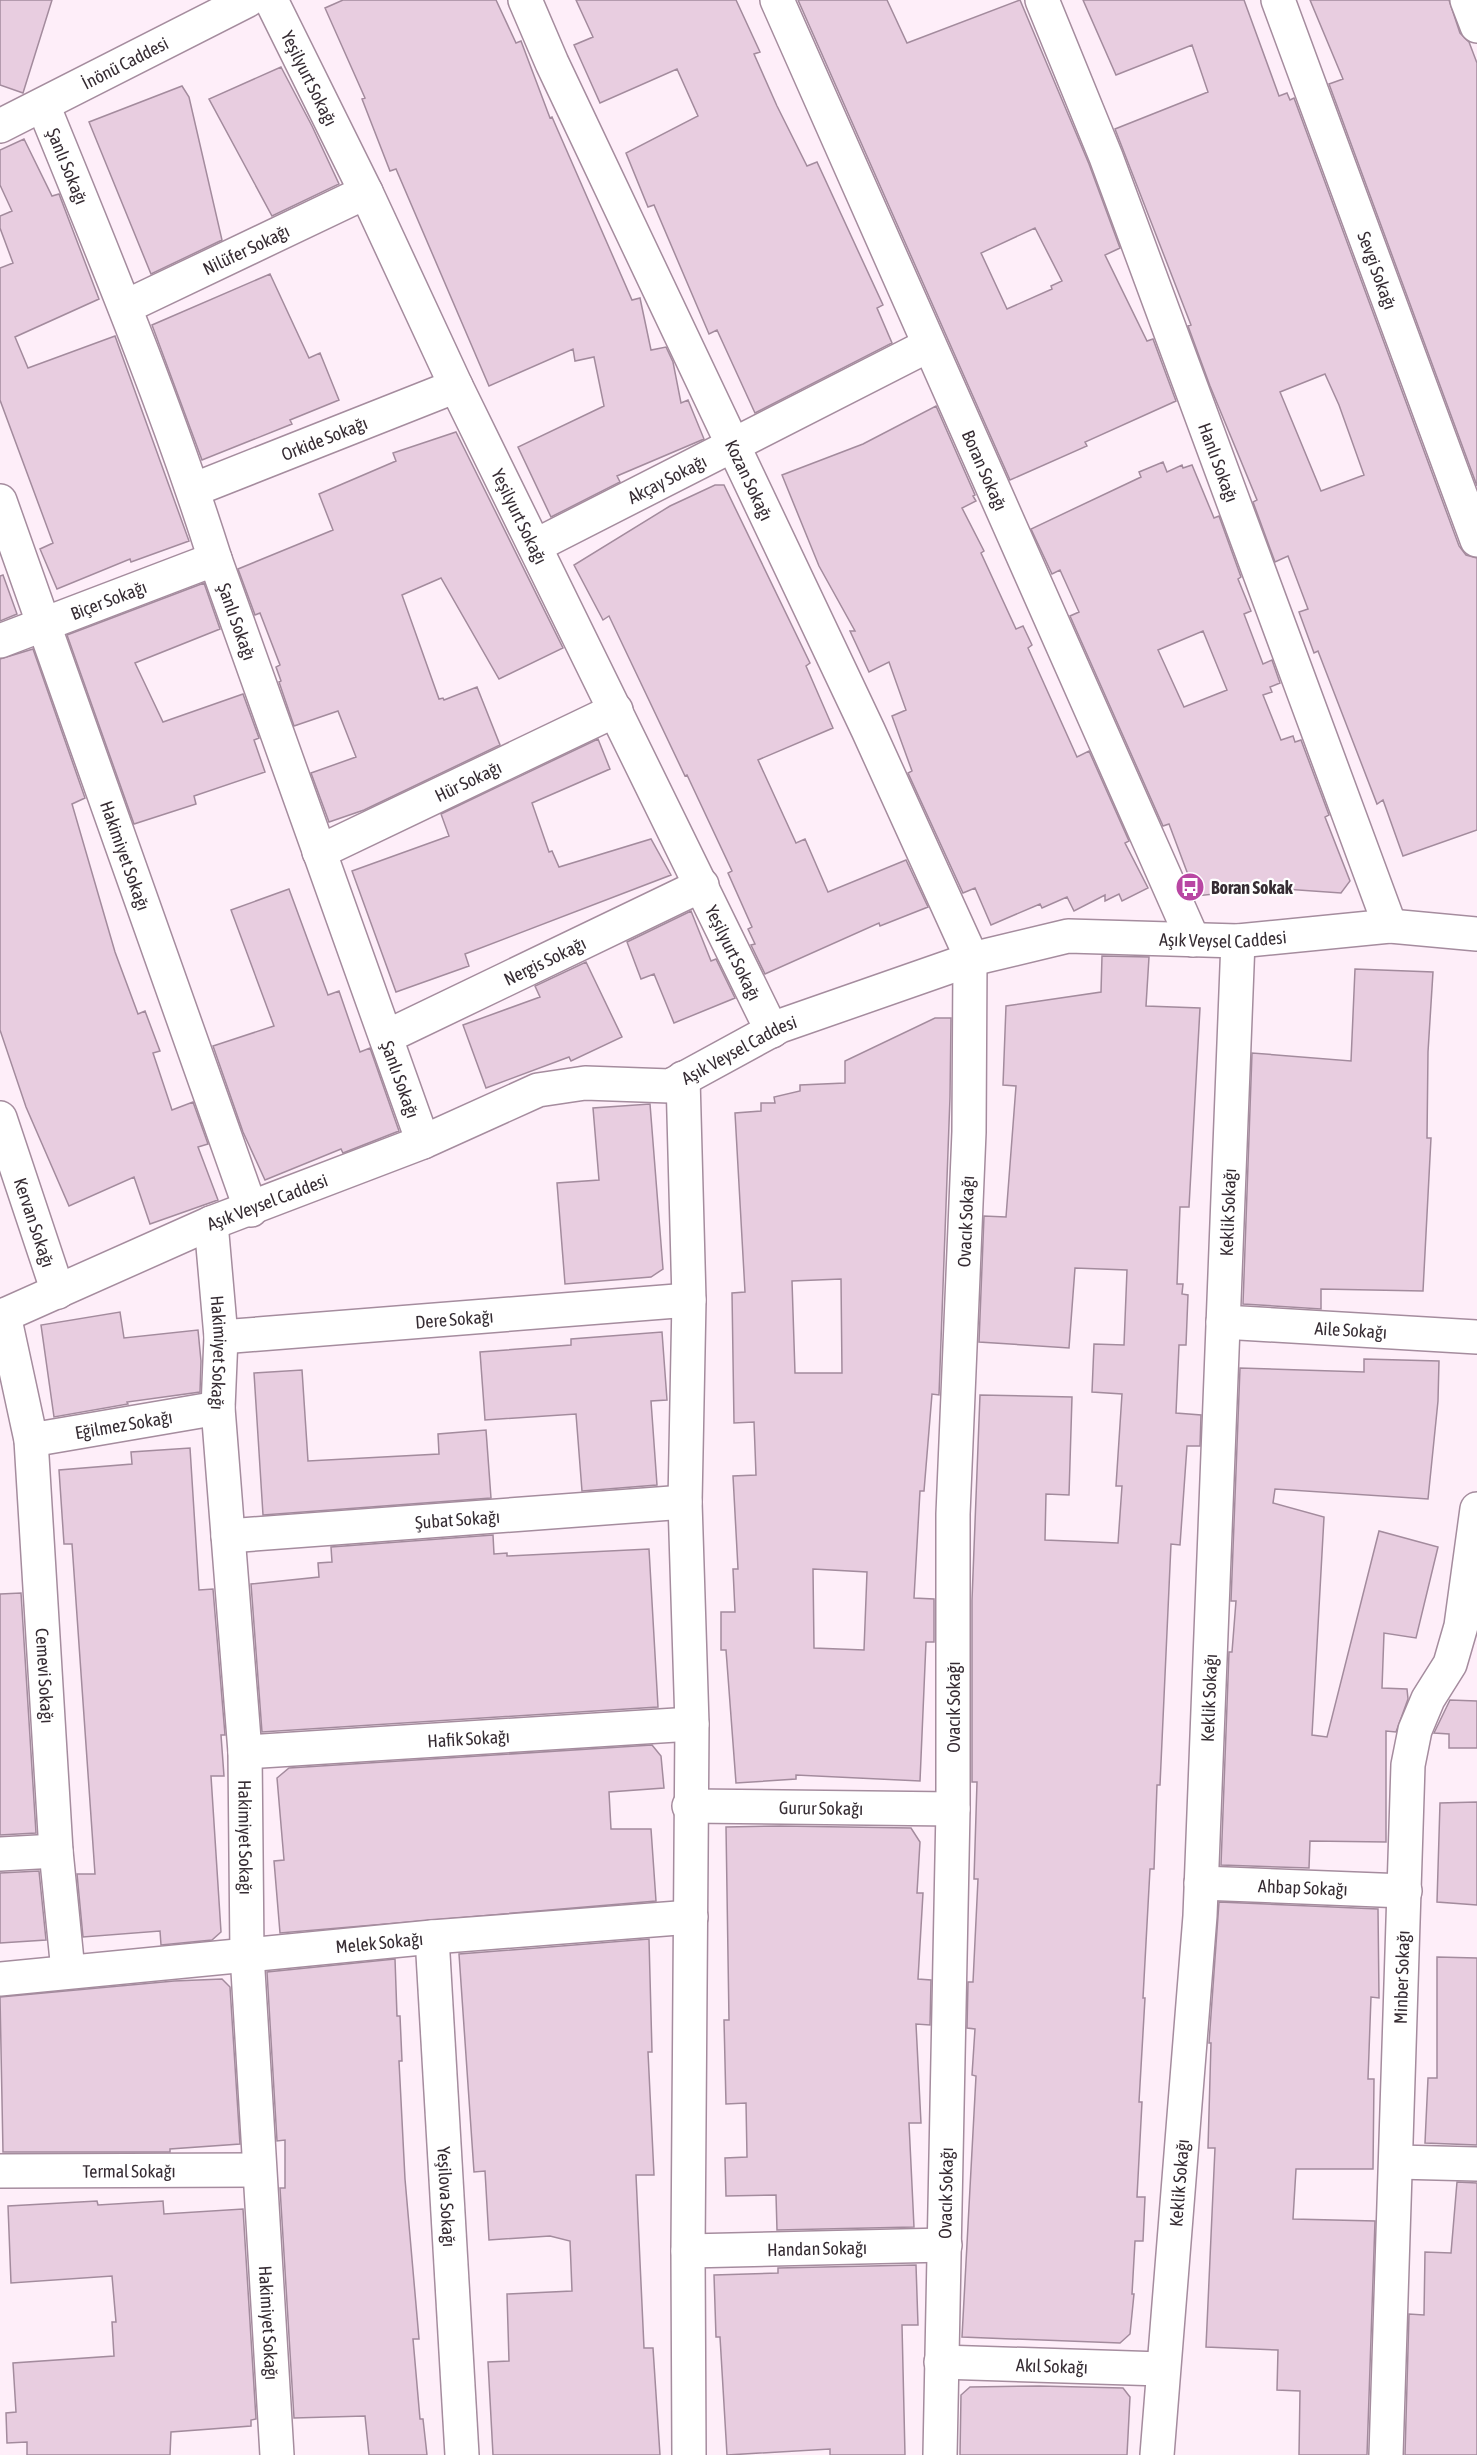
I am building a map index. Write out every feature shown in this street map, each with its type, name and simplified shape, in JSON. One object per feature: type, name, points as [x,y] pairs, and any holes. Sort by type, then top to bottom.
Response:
[{"type":"street","name":"İnönü Caddesi","points":[[0,126],[248,0]]},
{"type":"street","name":"Yeşilyurt Sokağı","points":[[271,0],[366,192],[456,386],[772,1031]]},
{"type":"street","name":"Kozan Sokağı","points":[[525,0],[552,63],[971,959]]},
{"type":"street","name":"Boran Sokağı","points":[[777,0],[1193,940]]},
{"type":"street","name":"Hanlı Sokağı","points":[[1042,0],[1106,157],[1390,926]]},
{"type":"street","name":"Sevgi Sokağı","points":[[1278,0],[1477,540]]},
{"type":"street","points":[[1467,0],[1477,26]]},
{"type":"street","name":"Şanlı Sokağı","points":[[42,105],[125,307],[193,490],[215,559],[423,1142]]},
{"type":"street","name":"Nilüfer Sokağı","points":[[125,307],[366,192]]},
{"type":"street","name":"Akçay Sokağı","points":[[535,546],[928,345]]},
{"type":"street","name":"Orkide Sokağı","points":[[193,490],[456,386]]},
{"type":"street","name":"Hakimiyet Sokağı","points":[[0,501],[251,1210]]},
{"type":"street","name":"Biçer Sokağı","points":[[0,641],[215,559]]},
{"type":"street","name":"Hür Sokağı","points":[[319,852],[616,710]]},
{"type":"street","name":"Nergis Sokağı","points":[[386,1037],[702,885]]},
{"type":"street","name":"Aşık Veysel Caddesi","points":[[2,1316],[211,1223],[251,1210],[423,1142],[538,1090],[585,1083],[670,1086],[772,1031],[971,959],[1068,936],[1238,941],[1390,926],[1477,934]]},
{"type":"street","name":"Keklik Sokağı","points":[[1157,2455],[1201,1883],[1238,941]]},
{"type":"street","name":"Ovacık Sokağı","points":[[940,2455],[953,1809],[953,1514],[969,1132],[971,959]]},
{"type":"street","points":[[683,1078],[689,1300],[685,1502],[692,1724],[688,2251],[689,2455]]},
{"type":"street","name":"Kervan Sokağı","points":[[0,1118],[58,1292]]},
{"type":"street","name":"Hakimiyet Sokağı","points":[[211,1223],[221,1337],[218,1408],[245,1752],[247,1954],[278,2455]]},
{"type":"street","name":"Dere Sokağı","points":[[221,1337],[689,1300]]},
{"type":"street","name":"Cemevi Sokağı","points":[[2,1316],[31,1440],[56,1851],[68,1971]]},
{"type":"street","name":"Aile Sokağı","points":[[1223,1322],[1477,1337]]},
{"type":"street","name":"Eğilmez Sokağı","points":[[31,1440],[218,1408]]},
{"type":"street","name":"Şubat Sokağı","points":[[228,1536],[685,1502]]},
{"type":"street","name":"Minber Sokağı","points":[[1386,2455],[1410,1753],[1415,1730],[1428,1699],[1450,1664],[1461,1626],[1477,1509]]},
{"type":"street","name":"Hafik Sokağı","points":[[245,1752],[692,1724]]},
{"type":"street","name":"Gurur Sokağı","points":[[690,1806],[953,1809]]},
{"type":"street","points":[[0,1854],[56,1851]]},
{"type":"street","name":"Ahbap Sokağı","points":[[1201,1883],[1406,1891]]},
{"type":"street","name":"Melek Sokağı","points":[[68,1971],[432,1937],[691,1917]]},
{"type":"street","name":"Yeşilova Sokağı","points":[[432,1937],[462,2455]]},
{"type":"street","points":[[0,1978],[68,1971]]},
{"type":"street","points":[[1397,2162],[1477,2164]]},
{"type":"street","name":"Termal Sokağı","points":[[0,2171],[260,2170]]},
{"type":"street","name":"Handan Sokağı","points":[[688,2251],[945,2245]]},
{"type":"street","name":"Akıl Sokağı","points":[[941,2362],[1162,2369]]},
{"type":"building","points":[[0,0],[52,0],[23,93],[0,85]]},
{"type":"building","points":[[343,0],[496,0],[516,43],[521,41],[550,118],[552,117],[632,300],[640,298],[651,350],[666,347],[673,362],[681,403],[688,400],[704,439],[617,476],[620,482],[551,517],[518,447],[604,406],[594,357],[575,361],[573,349],[489,386],[396,169],[390,171],[362,99],[365,98],[325,8]]},
{"type":"building","points":[[576,0],[736,0],[760,52],[754,54],[777,106],[807,166],[817,162],[883,305],[877,308],[892,343],[755,413],[717,330],[709,334],[654,205],[648,207],[626,153],[698,116],[677,69],[600,103],[574,45],[593,37]]},
{"type":"building","points":[[798,0],[887,0],[907,43],[1020,0],[1089,164],[1120,248],[1105,255],[1147,341],[1153,339],[1176,401],[1085,442],[1087,446],[1010,480]],"holes":[[[1035,228],[1062,281],[1051,286],[1052,289],[1007,309],[981,253]]]},
{"type":"building","points":[[1083,0],[1244,0],[1279,96],[1287,93],[1290,100],[1294,98],[1459,546],[1466,555],[1477,558],[1477,830],[1403,856],[1383,800],[1377,804],[1318,651],[1314,653],[1299,612],[1308,609],[1288,556],[1275,562],[1253,502],[1257,500],[1210,386],[1188,326],[1191,325],[1115,129],[1208,92],[1192,45],[1116,75]],"holes":[[[1325,374],[1339,405],[1364,475],[1321,491],[1280,392]]]},
{"type":"building","points":[[1310,0],[1449,0],[1460,33],[1469,42],[1477,63],[1477,486],[1329,84],[1343,79]]},
{"type":"building","points":[[281,67],[339,184],[272,216],[209,99]]},
{"type":"building","points":[[182,86],[189,97],[222,240],[151,274],[89,122]]},
{"type":"building","points":[[24,139],[52,196],[59,194],[99,299],[15,337],[28,368],[115,336],[189,541],[131,562],[130,559],[57,589],[40,549],[53,543],[0,400],[0,268],[13,263],[0,228],[0,216],[12,211],[0,185],[0,150]]},
{"type":"building","points":[[270,274],[309,358],[320,353],[339,400],[290,420],[292,424],[202,460],[152,325]]},
{"type":"building","points":[[936,406],[975,495],[973,496],[976,501],[962,508],[984,551],[981,553],[1016,629],[1023,626],[1032,645],[1028,648],[1077,757],[1089,751],[1129,841],[1125,843],[1148,888],[1122,901],[1119,894],[1105,901],[1105,895],[1074,911],[1067,897],[1042,908],[1040,904],[991,925],[975,888],[963,893],[908,773],[912,771],[892,716],[906,710],[889,662],[869,672],[850,631],[855,631],[819,566],[782,475],[863,444]]},
{"type":"building","points":[[456,432],[563,648],[499,679],[441,578],[402,595],[439,699],[444,700],[477,687],[500,745],[364,810],[329,822],[311,773],[356,757],[338,711],[294,726],[279,682],[281,681],[276,667],[280,665],[260,613],[255,615],[238,569],[333,530],[319,494],[396,461],[393,453]]},
{"type":"building","points":[[1163,462],[1167,472],[1182,465],[1183,468],[1192,465],[1214,518],[1219,516],[1241,577],[1238,579],[1251,611],[1244,614],[1263,664],[1272,660],[1280,683],[1270,687],[1272,692],[1263,695],[1281,740],[1293,736],[1295,742],[1301,740],[1329,815],[1325,817],[1350,881],[1341,893],[1269,888],[1196,896],[1169,824],[1163,826],[1070,616],[1079,612],[1060,570],[1052,574],[1031,529],[1141,477],[1139,472]],"holes":[[[1203,631],[1227,690],[1184,707],[1158,650]]]},
{"type":"building","points":[[715,485],[724,485],[810,663],[806,666],[833,728],[758,760],[796,843],[805,839],[828,892],[906,860],[928,907],[880,926],[879,923],[765,974],[751,945],[755,944],[748,929],[752,927],[728,873],[732,871],[609,616],[603,620],[574,565],[670,506]]},
{"type":"building","points":[[3,575],[17,614],[0,621],[0,576]]},
{"type":"building","points":[[204,583],[220,629],[135,663],[163,722],[243,694],[259,738],[254,740],[265,772],[194,796],[196,804],[134,824],[67,635]]},
{"type":"building","points":[[33,649],[85,798],[72,804],[115,952],[138,1014],[145,1011],[160,1051],[153,1053],[172,1110],[193,1102],[208,1144],[198,1147],[218,1200],[150,1224],[134,1177],[69,1206],[26,1107],[0,1030],[0,659]]},
{"type":"building","points":[[598,739],[610,769],[532,803],[549,852],[552,851],[559,867],[651,839],[671,875],[465,954],[469,966],[396,992],[352,871],[449,836],[441,814]]},
{"type":"building","points":[[289,889],[328,995],[339,991],[360,1052],[370,1048],[399,1131],[343,1153],[341,1149],[265,1180],[243,1132],[213,1046],[274,1026],[231,910]]},
{"type":"building","points":[[691,911],[711,961],[716,959],[735,998],[674,1023],[654,974],[641,979],[627,942]]},
{"type":"building","points":[[1102,956],[1149,957],[1146,1006],[1200,1008],[1189,1207],[1180,1207],[1177,1284],[1183,1284],[1182,1294],[1188,1295],[1186,1345],[1179,1345],[1176,1413],[1201,1415],[1200,1446],[1187,1446],[1180,1545],[1171,1544],[1160,1785],[1157,1785],[1154,1869],[1150,1869],[1143,1998],[1145,1998],[1139,2102],[1142,2102],[1137,2197],[1145,2197],[1143,2241],[1135,2241],[1132,2294],[1134,2294],[1130,2334],[1120,2343],[962,2337],[976,2076],[972,2075],[975,2029],[967,2028],[968,1982],[973,1982],[978,1879],[974,1879],[977,1782],[972,1782],[972,1600],[980,1395],[1072,1397],[1069,1495],[1046,1494],[1045,1540],[1118,1543],[1122,1486],[1116,1486],[1122,1394],[1092,1392],[1094,1344],[1124,1345],[1127,1270],[1075,1268],[1069,1348],[979,1342],[984,1216],[1006,1217],[1016,1086],[1003,1085],[1006,1006],[1101,992]]},
{"type":"building","points":[[586,962],[622,1037],[571,1061],[569,1057],[486,1088],[463,1025],[540,997],[535,986]]},
{"type":"building","points":[[1355,969],[1433,972],[1428,1052],[1427,1138],[1431,1138],[1423,1291],[1321,1289],[1321,1309],[1243,1304],[1252,1053],[1351,1061]]},
{"type":"building","points":[[935,1018],[951,1018],[939,1395],[932,1394],[924,1491],[920,1491],[914,1598],[934,1599],[934,1642],[926,1642],[920,1781],[796,1775],[796,1779],[736,1783],[726,1650],[721,1650],[721,1612],[735,1612],[733,1569],[738,1569],[733,1476],[756,1475],[754,1422],[734,1423],[732,1293],[745,1292],[735,1113],[761,1111],[761,1103],[775,1103],[774,1097],[800,1091],[800,1085],[845,1083],[845,1061]],"holes":[[[841,1279],[842,1373],[795,1373],[792,1281]],[[813,1569],[867,1572],[864,1650],[814,1648]]]},
{"type":"building","points":[[650,1104],[663,1269],[651,1277],[565,1284],[557,1183],[599,1180],[593,1108]]},
{"type":"building","points":[[120,1312],[124,1338],[198,1330],[201,1361],[200,1392],[127,1402],[128,1404],[54,1417],[41,1325]]},
{"type":"building","points":[[662,1332],[667,1400],[651,1401],[657,1485],[582,1491],[576,1414],[485,1420],[480,1352],[571,1345],[571,1339]]},
{"type":"building","points":[[1364,1359],[1439,1361],[1438,1401],[1428,1499],[1275,1489],[1273,1503],[1324,1517],[1312,1735],[1327,1737],[1379,1531],[1438,1547],[1416,1638],[1384,1633],[1382,1688],[1407,1689],[1408,1699],[1396,1732],[1386,1731],[1386,1842],[1310,1841],[1309,1868],[1221,1865],[1229,1652],[1232,1652],[1236,1601],[1231,1601],[1240,1368],[1364,1372]]},
{"type":"building","points":[[302,1370],[308,1461],[439,1454],[438,1434],[486,1430],[491,1498],[263,1515],[254,1373]]},
{"type":"building","points":[[190,1448],[199,1590],[213,1589],[225,1735],[221,1735],[224,1776],[211,1776],[221,1932],[212,1940],[161,1945],[160,1931],[83,1937],[77,1874],[95,1874],[72,1544],[64,1544],[59,1470],[132,1464],[131,1452]]},
{"type":"building","points":[[493,1535],[494,1554],[507,1553],[507,1556],[649,1549],[658,1707],[262,1732],[251,1584],[319,1577],[318,1563],[332,1562],[331,1547]]},
{"type":"building","points":[[21,1593],[36,1833],[0,1835],[0,1594]]},
{"type":"building","points":[[1450,1700],[1477,1701],[1477,1748],[1449,1748],[1449,1734],[1434,1733]]},
{"type":"building","points":[[652,1745],[661,1756],[664,1788],[609,1792],[611,1829],[651,1829],[656,1901],[280,1933],[274,1861],[284,1860],[277,1778],[289,1768]]},
{"type":"building","points":[[1477,1802],[1477,1905],[1437,1902],[1440,1803]]},
{"type":"building","points":[[726,1827],[911,1828],[920,1842],[917,1893],[923,1893],[918,1979],[931,1980],[930,2025],[916,2024],[921,2123],[909,2123],[914,2227],[777,2230],[776,2195],[726,2196],[725,2158],[747,2157],[746,2103],[726,2104],[724,2020],[729,2020]]},
{"type":"building","points":[[39,1871],[46,1940],[0,1943],[0,1873]]},
{"type":"building","points":[[1219,1902],[1378,1909],[1379,1998],[1371,1997],[1368,2079],[1374,2079],[1373,2169],[1296,2169],[1293,2219],[1375,2221],[1367,2455],[1299,2455],[1300,2391],[1277,2390],[1278,2350],[1206,2347],[1215,2148],[1208,2148],[1211,2043],[1209,2043]]},
{"type":"building","points":[[649,1939],[652,2052],[648,2052],[654,2175],[636,2175],[644,2348],[653,2348],[660,2455],[493,2455],[488,2362],[509,2361],[507,2294],[572,2291],[570,2241],[550,2236],[489,2240],[485,2171],[474,2172],[459,1954]]},
{"type":"building","points":[[1437,1957],[1477,1958],[1477,2145],[1425,2143],[1428,2078],[1437,2078]]},
{"type":"building","points":[[395,1959],[397,2016],[400,2016],[402,2061],[399,2061],[405,2179],[419,2339],[413,2339],[420,2419],[423,2419],[427,2455],[369,2455],[365,2416],[294,2418],[280,2188],[285,2188],[285,2140],[277,2141],[267,1972]]},
{"type":"building","points":[[222,1979],[230,1987],[240,2144],[170,2149],[170,2152],[3,2152],[0,1997],[174,1981]]},
{"type":"building","points":[[1457,2182],[1477,2183],[1477,2455],[1405,2455],[1409,2314],[1424,2315],[1425,2252],[1451,2253]]},
{"type":"building","points":[[97,2201],[98,2205],[163,2201],[164,2214],[243,2209],[256,2419],[251,2420],[251,2426],[171,2432],[170,2455],[27,2455],[27,2442],[7,2443],[6,2413],[16,2412],[13,2363],[114,2356],[112,2322],[116,2322],[112,2276],[11,2283],[8,2206]]},
{"type":"building","points":[[916,2265],[918,2325],[902,2325],[905,2455],[830,2455],[830,2449],[727,2455],[720,2337],[716,2337],[714,2275],[778,2273],[778,2268]]},
{"type":"building","points":[[970,2387],[1123,2388],[1130,2397],[1127,2455],[960,2455],[961,2395]]},
{"type":"place","name":"Boran Sokak","points":[[1190,887]]}]
